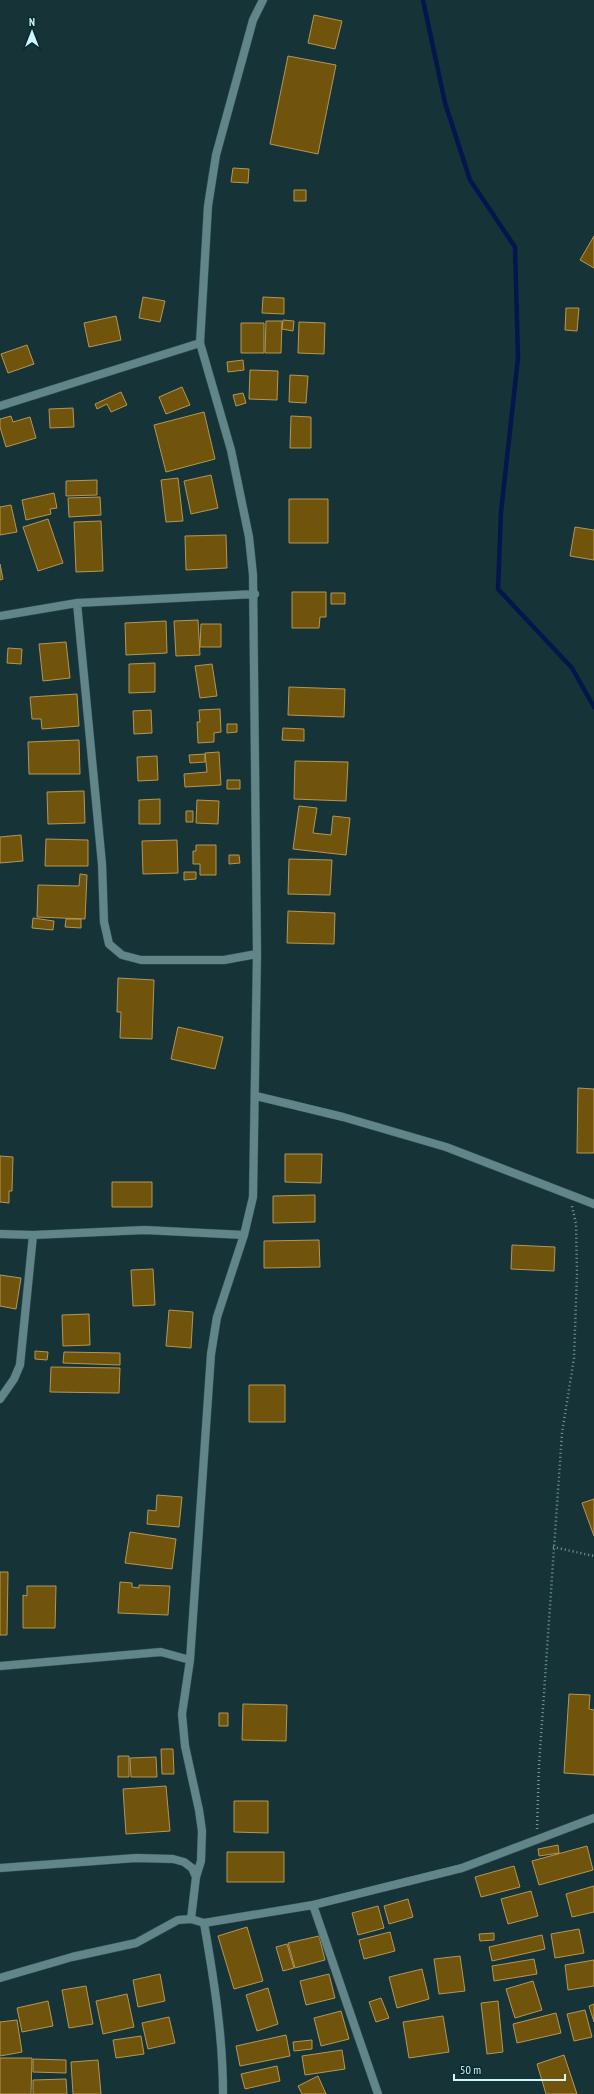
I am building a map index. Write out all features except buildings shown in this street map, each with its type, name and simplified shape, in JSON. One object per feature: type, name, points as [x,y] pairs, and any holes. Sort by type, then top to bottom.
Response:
[{"type":"street","points":[[191,1919],[196,1877],[201,1861],[202,1831],[199,1810],[184,1746],[182,1714],[190,1660],[211,1354],[217,1317],[244,1235],[253,1197],[256,1096],[257,954],[255,594],[249,537],[232,457],[200,343],[208,206],[216,155],[253,20],[263,0]]},
{"type":"street","points":[[0,406],[200,343]]},
{"type":"street","points":[[0,616],[77,603],[255,594]]},
{"type":"street","points":[[77,603],[102,864],[104,922],[109,944],[122,955],[141,960],[224,960],[257,954]]},
{"type":"street","points":[[256,1096],[343,1117],[446,1147],[594,1204]]},
{"type":"street","points":[[0,1234],[33,1235],[145,1230],[244,1235]]},
{"type":"street","points":[[0,1400],[14,1378],[20,1365],[33,1235]]},
{"type":"street","points":[[0,1666],[162,1652],[190,1660]]},
{"type":"street","points":[[0,1978],[72,1957],[136,1943],[178,1920],[191,1919],[204,1923],[313,1905],[462,1868],[594,1818]]},
{"type":"street","points":[[0,1868],[136,1858],[174,1859],[184,1862],[192,1868],[196,1877]]},
{"type":"street","points":[[313,1905],[378,2094]]},
{"type":"street","points":[[204,1923],[218,2003],[223,2070],[223,2094]]},
{"type":"path","points":[[536,1840],[538,1765],[553,1547],[562,1433],[574,1358],[577,1273],[576,1224],[570,1195]]},
{"type":"path","points":[[553,1547],[594,1556]]},
{"type":"waterway","points":[[423,0],[445,103],[470,180],[515,247],[518,358],[501,512],[498,589],[572,668],[594,707]]}]
